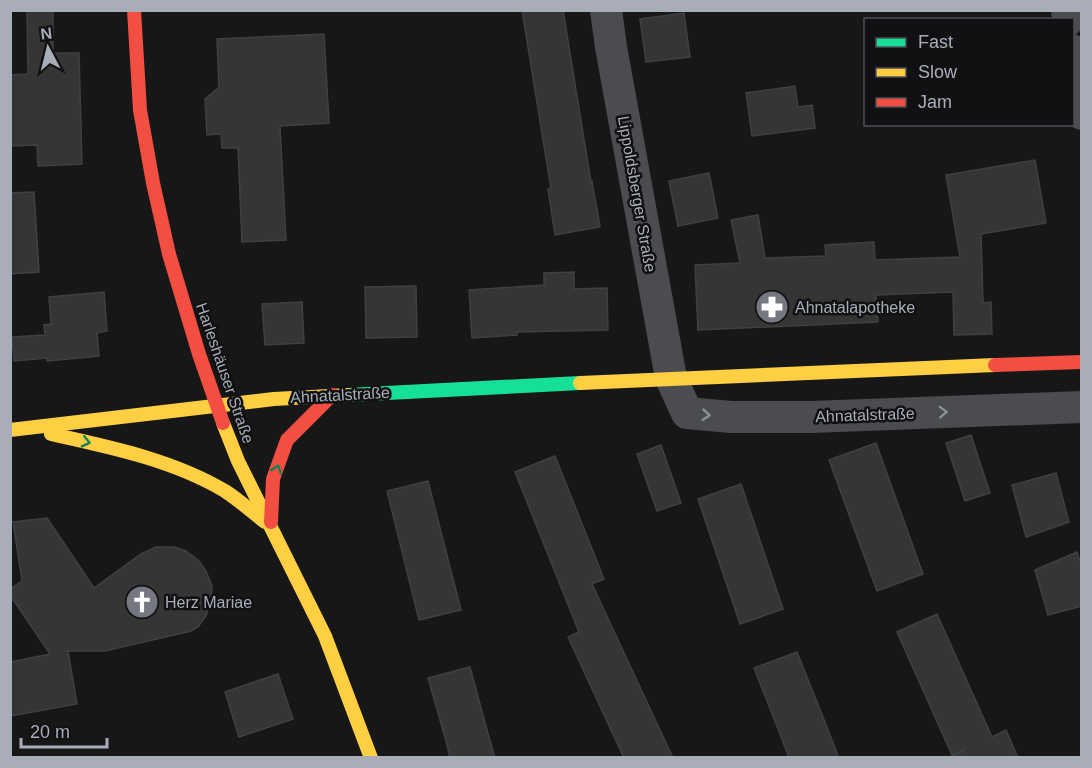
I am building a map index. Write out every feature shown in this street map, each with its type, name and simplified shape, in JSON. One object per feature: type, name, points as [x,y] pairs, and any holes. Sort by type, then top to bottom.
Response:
[{"type":"street","name":"Harleshäuser Straße","points":[[134,10],[140,110],[153,183],[169,254],[216,405],[238,461],[325,636],[370,758]]},
{"type":"street","name":"Lippoldsberger Straße","points":[[606,10],[670,378]]},
{"type":"street","points":[[1074,63],[1082,114]]},
{"type":"street","name":"Ahnatalstraße","points":[[10,430],[261,400],[332,395],[670,378],[1082,362]]},
{"type":"street","name":"Ahnatalstraße","points":[[670,378],[687,413],[731,417],[811,417],[1082,406]]},
{"type":"street","points":[[271,527],[273,479],[287,440],[332,395]]},
{"type":"street","points":[[29,429],[106,447],[175,468],[225,492],[271,527]]},
{"type":"building","points":[[27,10],[53,10],[53,53],[79,53],[82,164],[38,166],[37,145],[10,146],[10,75],[28,74]]},
{"type":"building","points":[[522,10],[563,10],[600,227],[555,235],[548,189],[551,189]]},
{"type":"building","points":[[684,13],[690,57],[646,62],[640,19]]},
{"type":"building","points":[[324,34],[329,123],[280,126],[286,240],[242,242],[238,148],[222,148],[221,134],[207,135],[205,99],[219,87],[217,39]]},
{"type":"building","points":[[795,86],[798,107],[812,105],[815,128],[752,136],[746,93]]},
{"type":"building","points":[[1035,160],[1046,223],[981,234],[983,303],[991,302],[992,334],[954,335],[953,292],[876,295],[878,322],[698,330],[695,265],[740,263],[731,220],[758,215],[765,258],[826,256],[825,245],[874,242],[875,260],[960,257],[946,175]]},
{"type":"building","points":[[709,173],[718,218],[678,226],[669,181]]},
{"type":"building","points":[[34,192],[39,272],[10,274],[10,193]]},
{"type":"building","points":[[574,272],[574,289],[607,288],[608,330],[517,332],[517,335],[472,338],[469,290],[544,285],[544,273]]},
{"type":"building","points":[[416,286],[417,337],[366,338],[365,287]]},
{"type":"building","points":[[104,292],[107,331],[97,333],[99,356],[47,361],[47,358],[14,361],[12,337],[45,335],[44,325],[51,324],[49,297]]},
{"type":"building","points":[[302,302],[304,343],[265,345],[262,304]]},
{"type":"building","points":[[971,435],[990,493],[965,501],[946,443]]},
{"type":"building","points":[[876,443],[923,574],[877,591],[829,460]]},
{"type":"building","points":[[661,445],[681,503],[657,511],[637,454]]},
{"type":"building","points":[[555,456],[604,579],[592,584],[673,758],[624,758],[568,637],[579,632],[515,472]]},
{"type":"building","points":[[1056,473],[1069,522],[1026,537],[1012,485]]},
{"type":"building","points":[[428,481],[461,610],[419,620],[387,491]]},
{"type":"building","points":[[741,484],[783,609],[740,624],[698,499]]},
{"type":"building","points":[[47,518],[94,588],[141,554],[156,547],[174,547],[186,551],[199,561],[212,586],[211,598],[206,616],[198,627],[191,631],[105,651],[68,651],[77,704],[10,716],[10,662],[50,654],[10,595],[10,589],[22,581],[13,522]]},
{"type":"building","points":[[1077,552],[1082,568],[1082,606],[1048,615],[1035,570]]},
{"type":"building","points":[[937,614],[992,737],[1006,730],[1018,758],[948,758],[966,749],[952,755],[897,632]]},
{"type":"building","points":[[797,652],[839,758],[789,758],[754,668]]},
{"type":"building","points":[[470,667],[495,758],[450,758],[428,678]]},
{"type":"building","points":[[278,674],[293,719],[239,737],[225,692]]},
{"type":"traffic: fast","points":[[348,395],[580,383]]},
{"type":"traffic: slow","points":[[580,383],[995,365]]},
{"type":"traffic: slow","points":[[10,430],[274,399],[348,395]]},
{"type":"traffic: slow","points":[[223,423],[238,461],[325,636],[371,758]]},
{"type":"traffic: slow","points":[[51,434],[141,456],[184,471],[225,491],[265,522]]},
{"type":"traffic: jam","points":[[134,10],[140,110],[153,183],[169,254],[199,354],[223,423]]},
{"type":"traffic: jam","points":[[995,365],[1082,362]]},
{"type":"traffic: jam","points":[[271,522],[273,479],[287,440],[332,395]]},
{"type":"place","name":"Ahnatalapotheke","points":[[772,307]]},
{"type":"place","name":"Herz Mariae","points":[[142,602]]}]
